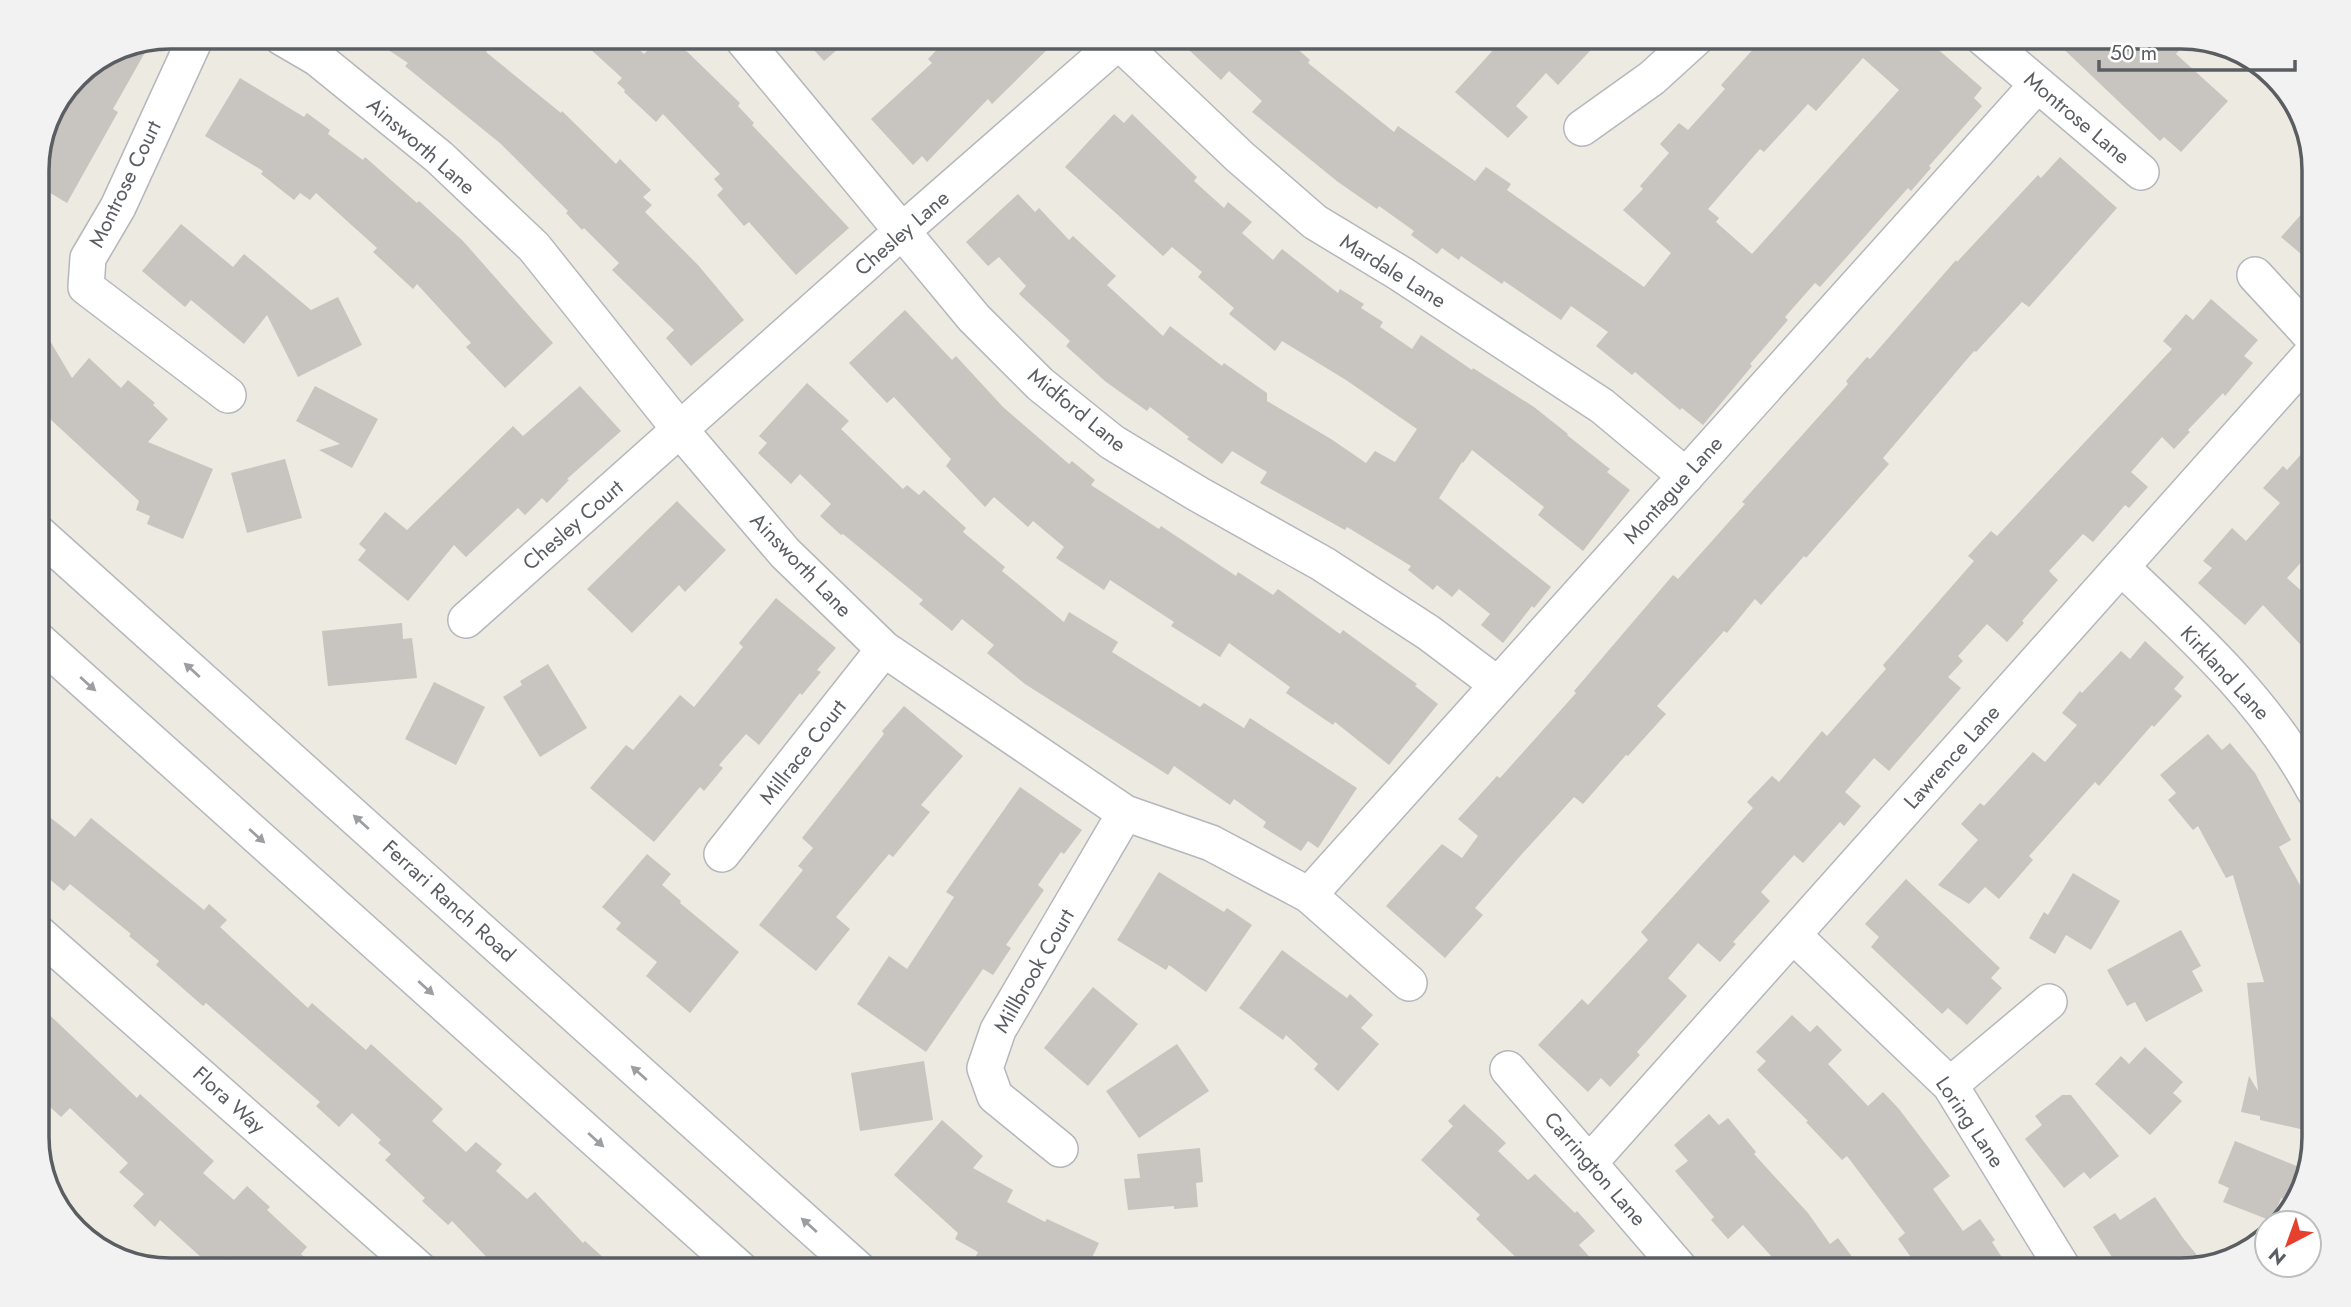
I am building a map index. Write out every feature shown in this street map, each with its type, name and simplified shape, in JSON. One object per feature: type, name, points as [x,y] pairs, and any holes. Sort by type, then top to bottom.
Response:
[{"type":"street","name":"Montrose Court","points":[[190,49],[118,207],[88,258],[86,287],[228,395]]},
{"type":"street","name":"Ainsworth Lane","points":[[302,49],[317,58],[439,157],[534,247],[681,431],[785,553],[884,649],[1125,813],[1211,843],[1309,895],[1409,983]]},
{"type":"street","name":"Midford Lane","points":[[751,49],[974,318],[1040,384],[1112,442],[1323,564],[1429,633],[1497,685]]},
{"type":"street","name":"Chesley Lane","points":[[681,431],[901,232],[1112,49]]},
{"type":"street","name":"Mardale Lane","points":[[1131,49],[1240,157],[1315,222],[1401,274],[1602,406],[1686,476]]},
{"type":"street","points":[[1582,128],[1652,78],[1684,49]]},
{"type":"street","name":"Montrose Lane","points":[[1996,49],[2141,172]]},
{"type":"street","name":"Montague Lane","points":[[1309,895],[2037,85]]},
{"type":"street","points":[[2255,275],[2302,327]]},
{"type":"street","name":"Lawrence Lane","points":[[1590,1162],[2302,364]]},
{"type":"street","name":"Chesley Court","points":[[466,620],[681,431]]},
{"type":"street","name":"Ferrari Ranch Road","points":[[49,543],[846,1258]]},
{"type":"street","name":"Kirkland Lane","points":[[2121,567],[2232,675],[2277,729],[2302,770]]},
{"type":"street","name":"Millrace Court","points":[[722,854],[884,649]]},
{"type":"street","points":[[49,650],[728,1258]]},
{"type":"street","name":"Millbrook Court","points":[[1060,1149],[995,1096],[985,1068],[998,1030],[1125,813]]},
{"type":"street","name":"Loring Lane","points":[[1793,935],[1950,1085],[2057,1258]]},
{"type":"street","name":"Flora Way","points":[[49,943],[406,1258]]},
{"type":"street","points":[[1950,1085],[2049,1002]]},
{"type":"street","name":"Carrington Lane","points":[[1508,1069],[1671,1258]]},
{"type":"building","points":[[387,49],[488,49],[486,52],[561,113],[562,111],[616,164],[620,159],[651,190],[643,197],[652,205],[645,212],[698,265],[744,320],[691,366],[666,338],[674,330],[612,270],[619,263],[584,228],[582,230],[566,213],[568,211],[501,144],[405,66],[408,63]]},
{"type":"building","points":[[590,49],[639,49],[644,54],[649,49],[684,49],[740,103],[738,106],[754,123],[752,125],[849,228],[796,275],[749,222],[744,226],[717,195],[723,189],[714,179],[720,174],[663,114],[656,122],[624,92],[617,83],[622,78]]},
{"type":"building","points":[[813,49],[838,49],[824,61]]},
{"type":"building","points":[[938,49],[1048,49],[992,104],[988,99],[927,162],[922,156],[913,165],[871,119],[932,63],[928,59]]},
{"type":"building","points":[[1188,49],[1298,49],[1310,60],[1308,63],[1394,132],[1398,126],[1475,181],[1486,167],[1511,184],[1507,190],[1644,287],[1671,253],[1623,210],[1643,189],[1640,186],[1669,153],[1660,144],[1679,123],[1688,130],[1725,89],[1721,85],[1753,49],[1938,49],[1982,88],[1974,98],[1982,106],[1929,166],[1931,168],[1911,191],[1908,188],[1820,287],[1815,283],[1785,317],[1788,320],[1703,425],[1682,408],[1680,410],[1635,372],[1632,375],[1596,346],[1608,332],[1571,306],[1561,320],[1504,281],[1502,284],[1461,256],[1459,260],[1442,248],[1437,254],[1411,235],[1414,231],[1338,182],[1252,112],[1262,101],[1229,71],[1221,80]],"holes":[[[1863,58],[1899,90],[1752,254],[1716,222],[1719,218],[1708,209],[1760,149],[1764,152],[1808,104],[1816,111]]]},
{"type":"building","points":[[1494,49],[1592,49],[1558,85],[1546,73],[1516,106],[1528,117],[1508,138],[1455,92]]},
{"type":"building","points":[[2064,49],[2180,49],[2176,54],[2228,101],[2181,152],[2164,137],[2160,141]]},
{"type":"building","points":[[146,51],[113,109],[118,112],[67,203],[49,192],[49,162],[61,116],[74,96],[90,79],[109,65]]},
{"type":"building","points":[[240,78],[304,117],[307,113],[330,130],[328,134],[363,160],[365,157],[417,203],[419,201],[463,241],[553,343],[505,388],[466,347],[471,343],[417,284],[413,289],[373,252],[377,248],[316,193],[310,200],[300,193],[294,200],[261,174],[263,171],[205,136]]},
{"type":"building","points":[[1114,114],[1124,123],[1132,114],[1197,177],[1194,181],[1224,208],[1228,202],[1252,222],[1242,233],[1273,260],[1282,249],[1338,293],[1340,289],[1364,304],[1361,308],[1383,322],[1380,327],[1412,349],[1421,335],[1472,370],[1473,368],[1534,407],[1610,469],[1607,472],[1630,490],[1583,551],[1538,515],[1544,507],[1472,450],[1462,462],[1439,498],[1551,587],[1503,643],[1481,625],[1490,614],[1459,589],[1452,597],[1437,585],[1433,590],[1408,570],[1411,566],[1347,527],[1345,530],[1260,483],[1267,472],[1232,451],[1222,464],[1187,439],[1189,437],[1150,407],[1147,411],[1106,382],[1066,346],[1070,341],[1019,294],[1026,286],[999,257],[988,266],[966,242],[1018,194],[1035,212],[1039,208],[1069,240],[1073,236],[1116,276],[1107,285],[1163,336],[1170,326],[1222,366],[1224,363],[1267,393],[1267,401],[1366,463],[1375,451],[1395,462],[1417,429],[1346,380],[1282,341],[1275,351],[1229,314],[1234,308],[1198,277],[1202,272],[1172,247],[1163,256],[1065,167]]},
{"type":"building","points":[[2060,157],[2117,208],[2029,307],[2022,302],[1976,352],[1974,351],[1883,458],[1889,464],[1806,558],[1804,556],[1761,605],[1755,599],[1727,633],[1724,631],[1657,706],[1666,714],[1628,756],[1626,755],[1583,804],[1574,797],[1521,855],[1475,908],[1483,915],[1445,958],[1386,906],[1442,844],[1462,858],[1478,836],[1458,819],[1497,776],[1500,778],[1576,693],[1574,691],[1673,575],[1678,579],[1745,504],[1742,502],[1848,384],[1846,381],[1867,357],[1870,359],[1956,260],[1957,262],[2038,175],[2041,178]]},
{"type":"building","points":[[2302,213],[2302,255],[2281,237]]},
{"type":"building","points":[[181,224],[233,267],[244,254],[311,310],[338,297],[362,345],[298,377],[267,315],[244,344],[191,300],[185,307],[142,271]]},
{"type":"building","points":[[2211,299],[2258,340],[2244,356],[2253,363],[2225,396],[2223,393],[2188,430],[2190,432],[2174,449],[2162,437],[2131,472],[2148,487],[2129,508],[2125,505],[2093,542],[2083,534],[2049,571],[2058,580],[2007,642],[1987,624],[1958,656],[1963,661],[1948,677],[1961,688],[1889,771],[1874,758],[1845,792],[1861,806],[1844,826],[1840,822],[1803,863],[1794,855],[1761,892],[1770,901],[1733,942],[1736,944],[1720,962],[1698,943],[1668,978],[1687,996],[1637,1052],[1640,1055],[1610,1087],[1601,1078],[1588,1092],[1538,1045],[1582,999],[1588,1005],[1648,940],[1641,932],[1753,808],[1747,802],[1772,776],[1779,782],[1822,731],[1827,736],[1886,669],[1883,665],[1974,561],[1968,556],[1991,531],[1997,536],[2172,349],[2163,341],[2186,314],[2193,320]]},
{"type":"building","points":[[905,310],[952,360],[956,356],[1003,407],[1069,464],[1072,461],[1095,480],[1091,485],[1159,529],[1161,526],[1236,576],[1238,572],[1273,595],[1278,589],[1340,634],[1343,630],[1417,684],[1415,686],[1438,704],[1389,765],[1335,722],[1333,725],[1286,693],[1290,687],[1229,643],[1220,657],[1171,626],[1174,622],[1110,580],[1104,590],[1056,558],[1064,547],[1033,521],[1028,527],[994,497],[985,507],[946,466],[951,459],[894,397],[887,403],[849,363]]},
{"type":"building","points":[[49,339],[72,378],[89,358],[121,388],[128,380],[155,403],[153,405],[168,419],[148,442],[213,469],[183,539],[147,524],[150,516],[136,510],[139,501],[49,418]]},
{"type":"building","points":[[807,383],[849,421],[841,429],[903,489],[907,485],[919,495],[924,490],[966,528],[963,532],[1005,567],[1002,571],[1064,622],[1069,612],[1118,642],[1112,652],[1200,707],[1204,703],[1244,728],[1250,718],[1357,788],[1318,848],[1308,841],[1301,851],[1263,827],[1266,822],[1234,799],[1230,805],[1174,766],[1168,775],[1025,684],[987,653],[994,645],[962,619],[952,631],[919,604],[923,600],[820,516],[831,504],[800,474],[791,484],[758,453],[767,443],[759,436]]},
{"type":"building","points":[[315,386],[378,419],[352,468],[319,450],[340,444],[296,421]]},
{"type":"building","points":[[580,386],[621,431],[567,479],[569,480],[547,503],[542,498],[525,515],[518,508],[466,557],[454,545],[408,601],[358,560],[366,550],[359,544],[385,512],[407,530],[513,426],[523,436]]},
{"type":"building","points":[[2302,453],[2302,561],[2287,578],[2302,591],[2302,646],[2263,605],[2245,625],[2198,583],[2212,568],[2203,561],[2232,528],[2246,541],[2280,503],[2263,488],[2283,466],[2287,470]]},
{"type":"building","points":[[285,459],[302,518],[247,533],[231,473]]},
{"type":"building","points":[[677,501],[726,550],[685,592],[679,585],[632,633],[587,589]]},
{"type":"building","points":[[776,598],[836,648],[817,670],[821,672],[802,695],[800,693],[759,745],[746,734],[719,765],[723,768],[704,791],[700,787],[654,842],[590,788],[626,745],[633,750],[680,695],[694,707],[743,647],[739,643]]},
{"type":"building","points":[[402,623],[403,639],[412,638],[417,678],[328,686],[322,631]]},
{"type":"building","points":[[2145,641],[2184,677],[2174,689],[2182,696],[2154,727],[2152,725],[2099,786],[2095,782],[2029,856],[2033,860],[1999,899],[1985,887],[1969,904],[1938,885],[1978,840],[1961,824],[1980,803],[1984,806],[2033,752],[2045,762],[2077,725],[2062,713],[2080,691],[2082,693],[2121,651],[2130,659]]},
{"type":"building","points":[[548,664],[587,728],[540,757],[503,697],[522,685],[520,681]]},
{"type":"building","points":[[434,682],[485,707],[456,765],[405,739]]},
{"type":"building","points":[[904,706],[963,756],[921,805],[930,812],[893,857],[889,854],[836,917],[850,929],[816,971],[759,925],[803,870],[798,866],[813,848],[802,838],[884,734],[882,731]]},
{"type":"building","points":[[2208,734],[2222,750],[2230,743],[2255,773],[2291,840],[2279,847],[2302,889],[2302,1129],[2260,1120],[2260,1116],[2241,1112],[2249,1076],[2258,1091],[2247,983],[2264,982],[2233,875],[2226,878],[2198,826],[2193,830],[2168,800],[2176,793],[2160,775]]},
{"type":"building","points":[[1020,787],[1082,830],[1064,854],[1061,852],[1038,885],[1044,890],[1006,945],[1011,948],[993,975],[983,969],[926,1052],[857,1004],[889,956],[907,969],[954,897],[946,892]]},
{"type":"building","points":[[49,816],[75,837],[91,818],[204,910],[209,904],[227,920],[220,927],[308,1008],[312,1003],[366,1050],[371,1044],[443,1109],[432,1121],[466,1152],[476,1142],[502,1164],[496,1171],[527,1199],[535,1192],[583,1243],[585,1241],[604,1258],[487,1258],[452,1221],[448,1225],[422,1201],[425,1198],[385,1160],[391,1154],[378,1143],[381,1140],[352,1113],[339,1127],[316,1106],[320,1102],[206,1003],[203,1006],[156,965],[159,961],[129,936],[131,934],[70,884],[64,891],[49,879]]},
{"type":"building","points":[[647,854],[671,874],[662,885],[739,952],[690,1013],[646,976],[657,962],[616,929],[621,923],[602,907]]},
{"type":"building","points":[[1159,872],[1224,912],[1227,908],[1252,925],[1206,992],[1169,965],[1166,970],[1117,940]]},
{"type":"building","points":[[2073,873],[2120,901],[2091,950],[2066,935],[2055,954],[2029,938],[2044,912],[2048,915]]},
{"type":"building","points":[[1906,879],[2000,968],[1991,978],[2002,988],[1967,1025],[1948,1008],[1942,1014],[1871,947],[1879,937],[1865,924]]},
{"type":"building","points":[[2181,930],[2201,966],[2192,971],[2203,991],[2146,1022],[2135,1002],[2127,1006],[2107,970]]},
{"type":"building","points":[[1282,950],[1347,998],[1350,994],[1373,1015],[1361,1028],[1379,1044],[1338,1091],[1314,1069],[1318,1064],[1286,1035],[1283,1040],[1239,1008]]},
{"type":"building","points":[[1093,987],[1138,1024],[1088,1086],[1044,1048]]},
{"type":"building","points":[[49,1014],[137,1098],[140,1094],[214,1161],[203,1173],[234,1200],[247,1186],[270,1207],[267,1210],[307,1247],[301,1254],[306,1258],[202,1258],[160,1220],[155,1227],[133,1206],[144,1194],[119,1172],[128,1163],[70,1108],[61,1117],[49,1106]]},
{"type":"building","points":[[1792,1015],[1810,1032],[1817,1025],[1842,1050],[1828,1064],[1868,1106],[1883,1092],[1899,1109],[1950,1176],[1933,1189],[1963,1231],[1980,1219],[1995,1240],[1992,1242],[2002,1258],[1911,1258],[1898,1239],[1905,1233],[1847,1156],[1842,1160],[1757,1070],[1766,1061],[1756,1052]]},
{"type":"building","points":[[1177,1044],[1209,1091],[1139,1138],[1106,1091]]},
{"type":"building","points":[[2145,1047],[2183,1082],[2173,1093],[2182,1101],[2150,1135],[2095,1084],[2121,1056],[2129,1064]]},
{"type":"building","points":[[924,1061],[933,1120],[860,1131],[851,1073]]},
{"type":"building","points":[[2062,1095],[2071,1095],[2119,1156],[2090,1179],[2084,1172],[2064,1188],[2025,1139],[2042,1125],[2035,1116]]},
{"type":"building","points":[[1464,1104],[1506,1143],[1498,1151],[1528,1180],[1535,1174],[1575,1213],[1577,1211],[1595,1231],[1579,1245],[1590,1258],[1517,1258],[1476,1219],[1480,1215],[1421,1160],[1453,1126],[1448,1121]]},
{"type":"building","points":[[1709,1114],[1719,1125],[1728,1118],[1756,1152],[1754,1154],[1808,1213],[1830,1244],[1838,1238],[1853,1258],[1771,1258],[1743,1225],[1728,1239],[1711,1220],[1714,1217],[1675,1171],[1688,1161],[1674,1145]]},
{"type":"building","points":[[942,1120],[983,1156],[973,1168],[1013,1190],[1007,1202],[1045,1222],[1047,1219],[1099,1243],[1092,1258],[980,1258],[976,1256],[978,1252],[955,1239],[958,1233],[894,1175]]},
{"type":"building","points":[[2235,1141],[2298,1167],[2286,1198],[2281,1198],[2277,1209],[2253,1209],[2253,1214],[2223,1202],[2229,1188],[2218,1183]]},
{"type":"building","points":[[1200,1148],[1203,1182],[1196,1183],[1198,1207],[1128,1210],[1124,1179],[1140,1178],[1137,1154]]},
{"type":"building","points":[[2155,1197],[2198,1257],[2112,1258],[2093,1227],[2115,1213],[2120,1220]]}]
